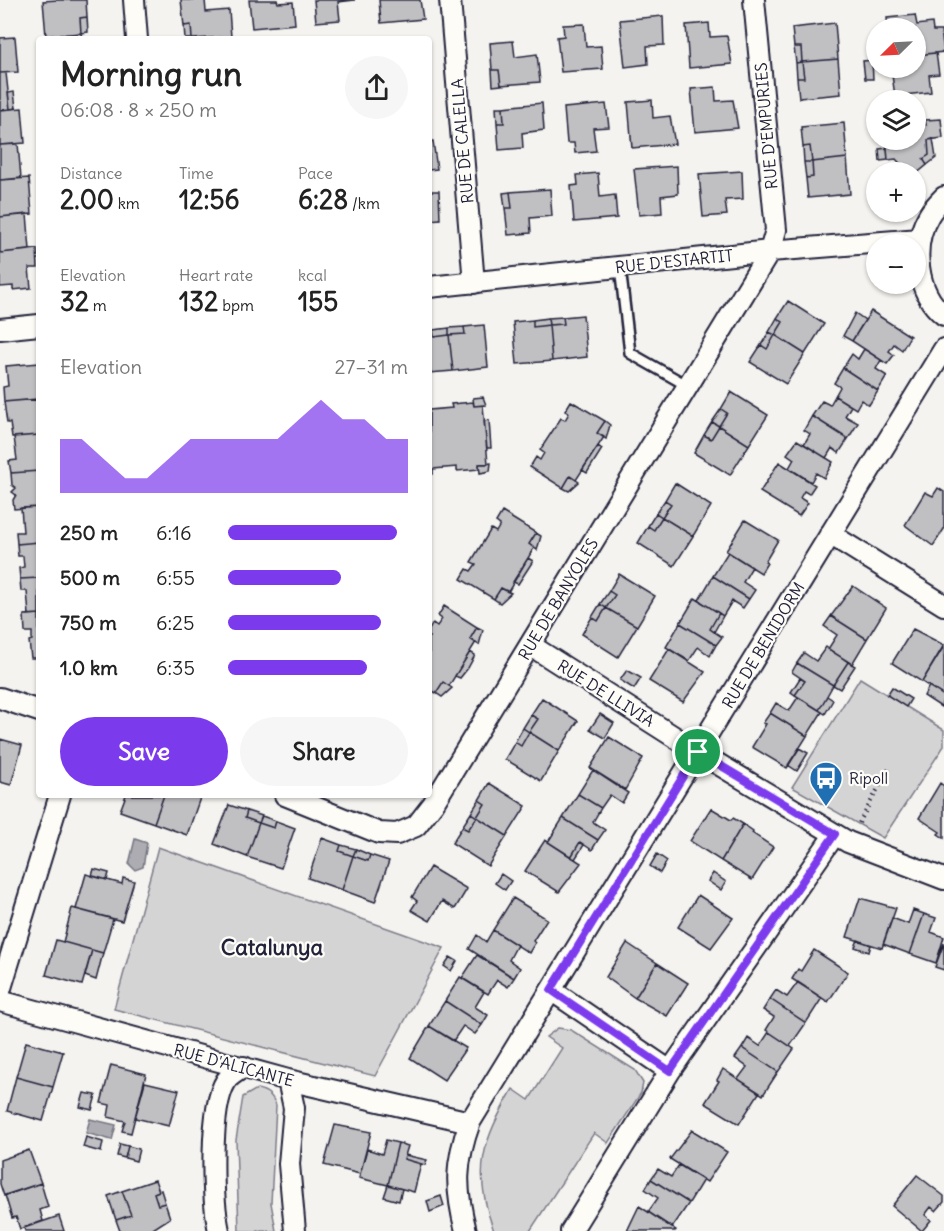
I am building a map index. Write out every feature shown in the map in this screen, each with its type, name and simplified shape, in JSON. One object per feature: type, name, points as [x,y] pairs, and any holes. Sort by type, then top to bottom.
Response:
[{"type":"street","points":[[134,0],[137,36]]},
{"type":"street","name":"RUE DE CALELLA","points":[[450,0],[474,283]]},
{"type":"street","name":"RUE D'EMPURIES","points":[[754,0],[776,230],[770,251]]},
{"type":"street","points":[[922,234],[929,215],[944,197]]},
{"type":"street","name":"RUE D'ESTARTIT","points":[[432,287],[770,251],[866,243]]},
{"type":"street","name":"RUE DE BANYOLES","points":[[292,798],[378,833],[397,834],[416,826],[433,804],[770,251]]},
{"type":"street","points":[[926,291],[944,315]]},
{"type":"street","points":[[0,329],[36,325]]},
{"type":"street","name":"RUE DE BENIDORM","points":[[466,1231],[457,1187],[461,1148],[470,1122],[944,349]]},
{"type":"street","points":[[831,534],[944,605]]},
{"type":"street","name":"RUE DE LLIVIA","points":[[530,645],[698,752],[842,838],[944,879]]},
{"type":"street","points":[[0,698],[36,710]]},
{"type":"street","points":[[0,991],[59,798]]},
{"type":"street","points":[[571,1231],[670,1071],[842,838]]},
{"type":"street","points":[[551,990],[670,1071]]},
{"type":"street","name":"RUE D'ALICANTE","points":[[0,1001],[288,1080],[470,1122]]},
{"type":"street","points":[[219,1231],[213,1162],[218,1098],[227,1079],[244,1067]]},
{"type":"street","points":[[288,1080],[294,1108],[289,1164],[295,1231]]},
{"type":"lane","points":[[620,267],[630,353],[688,386]]},
{"type":"path","points":[[842,838],[890,767]]},
{"type":"shaded area","points":[[860,678],[944,730],[944,746],[883,838],[792,787]]},
{"type":"shaded area","points":[[135,839],[147,843],[143,867],[135,870],[129,864]]},
{"type":"shaded area","points":[[158,847],[444,948],[375,1076],[114,1009]]},
{"type":"shaded area","points":[[558,1028],[571,1030],[635,1070],[643,1083],[641,1093],[608,1143],[594,1133],[530,1231],[494,1231],[483,1191],[482,1174],[488,1141],[513,1089],[529,1100],[562,1048],[546,1037]]},
{"type":"shaded area","points":[[257,1089],[269,1094],[276,1105],[271,1203],[276,1231],[239,1231],[236,1140],[243,1097]]},
{"type":"shaded area","points":[[90,1119],[116,1125],[112,1140],[86,1133]]},
{"type":"building","points":[[86,0],[87,17],[80,18],[81,33],[46,36],[43,1]]},
{"type":"building","points":[[181,0],[205,0],[206,12],[229,10],[231,36],[192,36],[191,25],[184,26]]},
{"type":"building","points":[[249,0],[293,2],[295,24],[252,28]]},
{"type":"building","points":[[314,0],[355,0],[338,2],[340,20],[316,22]]},
{"type":"building","points":[[379,0],[420,0],[423,19],[381,23]]},
{"type":"building","points":[[915,15],[916,18],[887,18]]},
{"type":"building","points":[[663,16],[664,45],[647,46],[648,64],[625,67],[620,20]]},
{"type":"building","points":[[87,17],[88,32],[81,33],[80,18]]},
{"type":"building","points":[[709,23],[710,37],[727,36],[732,64],[689,68],[686,25]]},
{"type":"building","points":[[835,23],[838,59],[802,62],[801,47],[794,47],[792,28]]},
{"type":"building","points":[[932,23],[933,31],[941,31],[944,52],[926,54],[926,24]]},
{"type":"building","points":[[584,24],[586,47],[601,46],[603,69],[561,72],[557,37],[564,36],[563,25]]},
{"type":"building","points":[[191,25],[192,36],[185,36],[184,26]]},
{"type":"building","points":[[81,33],[82,36],[46,36]]},
{"type":"building","points":[[15,37],[18,72],[0,73],[0,38]]},
{"type":"building","points":[[513,41],[515,57],[537,54],[540,82],[501,85],[499,70],[492,70],[490,43]]},
{"type":"building","points":[[794,47],[801,47],[802,62],[796,63]]},
{"type":"building","points":[[936,53],[939,74],[929,75],[931,92],[894,90],[892,78],[926,78],[926,54]]},
{"type":"building","points":[[838,59],[841,94],[799,98],[797,78],[804,78],[802,62]]},
{"type":"building","points":[[863,61],[866,61],[866,78],[873,79],[865,79]]},
{"type":"building","points":[[802,62],[804,78],[797,78],[796,63]]},
{"type":"building","points":[[492,70],[499,70],[501,85],[493,86]]},
{"type":"building","points":[[0,73],[6,73],[10,109],[0,110]]},
{"type":"building","points":[[715,87],[716,101],[733,100],[738,128],[695,132],[691,89]]},
{"type":"building","points":[[14,92],[16,108],[10,109],[8,93]]},
{"type":"building","points":[[652,100],[653,118],[670,116],[675,144],[632,148],[628,102]]},
{"type":"building","points":[[542,103],[544,130],[522,133],[523,148],[499,150],[497,123],[504,123],[503,107]]},
{"type":"building","points":[[606,104],[609,127],[593,128],[596,151],[575,153],[574,143],[567,143],[564,108]]},
{"type":"building","points":[[496,107],[503,107],[504,123],[497,123]]},
{"type":"building","points":[[22,108],[25,143],[0,145],[0,110]]},
{"type":"building","points":[[941,119],[943,138],[928,140],[929,155],[923,159],[925,162],[888,160],[887,150],[926,150],[926,120]]},
{"type":"building","points":[[844,123],[847,158],[812,162],[810,146],[803,147],[801,127]]},
{"type":"building","points":[[933,139],[936,158],[927,165],[923,159],[929,155],[928,140]]},
{"type":"building","points":[[432,141],[433,141],[437,169],[432,170]]},
{"type":"building","points":[[18,144],[21,178],[0,180],[0,145]]},
{"type":"building","points":[[810,146],[812,162],[804,162],[803,147]]},
{"type":"building","points":[[879,150],[887,150],[888,160],[880,161]]},
{"type":"building","points":[[847,158],[850,194],[808,198],[806,178],[813,177],[812,162]]},
{"type":"building","points":[[804,162],[812,162],[813,177],[806,178]]},
{"type":"building","points":[[677,166],[678,194],[661,196],[662,213],[639,215],[634,169]]},
{"type":"building","points":[[742,171],[743,199],[725,200],[727,215],[703,217],[699,174]]},
{"type":"building","points":[[598,173],[600,197],[615,195],[617,218],[574,222],[571,186],[578,185],[577,175]]},
{"type":"building","points":[[29,178],[32,214],[0,217],[0,180]]},
{"type":"building","points":[[550,189],[552,216],[530,218],[531,233],[508,235],[505,208],[512,208],[510,192]]},
{"type":"building","points":[[432,191],[439,191],[440,219],[432,220]]},
{"type":"building","points":[[510,192],[512,208],[505,208],[503,193]]},
{"type":"building","points":[[27,214],[30,250],[0,253],[0,217]]},
{"type":"building","points":[[36,249],[36,268],[29,268],[31,288],[13,290],[13,286],[0,287],[0,253]]},
{"type":"building","points":[[788,301],[824,324],[805,354],[775,335],[783,322],[777,318]]},
{"type":"building","points":[[871,311],[910,336],[902,350],[894,344],[889,351],[894,355],[887,364],[852,341]]},
{"type":"building","points":[[855,313],[865,320],[852,341],[843,336]]},
{"type":"building","points":[[583,315],[587,357],[552,361],[549,325],[564,324],[563,317]]},
{"type":"building","points":[[563,317],[564,324],[549,325],[548,318]]},
{"type":"building","points":[[548,318],[549,325],[533,327],[533,320]]},
{"type":"building","points":[[777,318],[783,322],[775,335],[769,332]]},
{"type":"building","points":[[533,320],[533,327],[549,325],[552,361],[517,364],[513,322]]},
{"type":"building","points":[[484,325],[488,367],[453,371],[449,335],[465,334],[464,327]]},
{"type":"building","points":[[464,327],[465,334],[449,335],[449,328]]},
{"type":"building","points":[[449,328],[449,335],[434,337],[433,330]]},
{"type":"building","points":[[432,330],[434,337],[449,335],[453,371],[432,373]]},
{"type":"building","points":[[769,332],[775,335],[767,349],[761,345]]},
{"type":"building","points":[[775,335],[805,354],[786,384],[750,362],[761,345],[767,349]]},
{"type":"building","points":[[864,349],[881,360],[876,369],[887,376],[878,391],[843,368],[852,354],[858,359]]},
{"type":"building","points":[[36,363],[36,399],[4,402],[3,387],[8,386],[6,366]]},
{"type":"building","points":[[843,368],[878,391],[869,405],[861,400],[856,409],[835,396],[840,387],[834,383]]},
{"type":"building","points":[[731,392],[768,415],[749,445],[719,426],[727,413],[721,409]]},
{"type":"building","points":[[835,396],[851,406],[845,416],[858,423],[848,439],[812,416],[822,401],[830,405]]},
{"type":"building","points":[[483,397],[486,405],[474,406],[473,398]]},
{"type":"building","points":[[36,399],[36,435],[12,437],[4,402]]},
{"type":"building","points":[[571,401],[605,421],[597,433],[604,437],[576,480],[570,476],[563,488],[530,467],[536,457],[540,460],[544,453],[540,450],[561,418],[565,420],[569,413],[565,411]]},
{"type":"building","points":[[473,402],[474,406],[483,405],[488,464],[479,464],[479,469],[457,471],[457,467],[433,469],[432,474],[432,410],[452,408],[451,404]]},
{"type":"building","points":[[721,409],[727,413],[719,426],[712,422]]},
{"type":"building","points":[[812,416],[848,439],[839,453],[832,448],[826,458],[804,444],[810,434],[804,430]]},
{"type":"building","points":[[489,420],[491,448],[487,448],[484,421]]},
{"type":"building","points":[[605,421],[610,425],[606,439],[597,433]]},
{"type":"building","points":[[712,422],[719,426],[711,439],[704,435]]},
{"type":"building","points":[[719,426],[749,445],[730,475],[694,453],[704,435],[711,439]]},
{"type":"building","points":[[36,435],[36,471],[11,473],[9,461],[17,460],[14,437]]},
{"type":"building","points":[[797,440],[833,462],[824,478],[816,473],[811,482],[789,468],[794,459],[787,454]]},
{"type":"building","points":[[598,446],[602,449],[587,473],[582,470]]},
{"type":"building","points":[[779,462],[815,485],[809,494],[804,491],[800,498],[808,503],[799,516],[760,492]]},
{"type":"building","points":[[491,463],[490,471],[480,473],[479,464]]},
{"type":"building","points":[[36,471],[36,507],[14,509],[13,500],[16,495],[12,492],[16,488],[12,485],[11,473]]},
{"type":"building","points":[[570,476],[579,482],[569,491],[563,488]]},
{"type":"building","points":[[675,483],[711,506],[693,536],[662,517],[671,504],[665,500]]},
{"type":"building","points":[[938,488],[944,492],[944,529],[933,546],[905,525],[925,492],[933,496]]},
{"type":"building","points":[[665,500],[671,504],[662,517],[656,513]]},
{"type":"building","points":[[36,507],[36,542],[17,544],[16,532],[23,532],[21,508]]},
{"type":"building","points":[[502,512],[536,533],[529,544],[534,548],[508,592],[501,588],[494,599],[461,579],[467,569],[471,571],[476,564],[471,562],[491,529],[496,532],[500,525],[496,522]]},
{"type":"building","points":[[656,513],[662,517],[654,530],[648,526]]},
{"type":"building","points":[[662,517],[693,536],[674,566],[638,543],[648,526],[654,530]]},
{"type":"building","points":[[745,520],[778,540],[761,573],[726,551]]},
{"type":"building","points":[[536,533],[541,536],[537,550],[529,544]]},
{"type":"building","points":[[36,542],[36,578],[20,579],[19,568],[24,567],[23,556],[18,556],[17,544]]},
{"type":"building","points":[[728,552],[752,567],[743,582],[755,590],[749,599],[713,576]]},
{"type":"building","points":[[528,558],[533,561],[518,584],[513,582]]},
{"type":"building","points":[[619,574],[655,596],[637,626],[606,608],[615,595],[609,591]]},
{"type":"building","points":[[713,576],[749,599],[743,608],[732,601],[723,616],[699,600]]},
{"type":"building","points":[[36,578],[36,614],[29,615],[27,591],[21,591],[20,579]]},
{"type":"building","points":[[853,586],[886,608],[867,639],[831,616]]},
{"type":"building","points":[[501,588],[511,593],[500,603],[494,599]]},
{"type":"building","points":[[609,591],[615,595],[606,608],[600,604]]},
{"type":"building","points":[[695,598],[719,613],[710,629],[722,637],[716,645],[680,623]]},
{"type":"building","points":[[600,604],[606,608],[598,621],[592,617]]},
{"type":"building","points":[[444,606],[477,627],[470,639],[476,642],[449,686],[443,682],[436,693],[432,691],[432,625],[433,623],[437,626],[442,619],[438,616]]},
{"type":"building","points":[[606,608],[637,626],[618,657],[582,634],[592,617],[598,621]]},
{"type":"building","points":[[719,613],[723,616],[714,632],[710,629]]},
{"type":"building","points":[[36,614],[36,658],[31,658],[29,641],[32,640],[32,632],[25,632],[24,615]]},
{"type":"building","points":[[831,616],[867,639],[852,664],[828,649],[837,635],[824,626]]},
{"type":"building","points":[[680,623],[716,645],[710,656],[698,647],[689,661],[666,647]]},
{"type":"building","points":[[477,627],[483,630],[479,645],[470,639]]},
{"type":"building","points":[[913,629],[944,645],[922,682],[892,663]]},
{"type":"building","points":[[944,646],[944,696],[922,682]]},
{"type":"building","points":[[826,647],[848,662],[833,685],[797,663],[804,653],[816,661]]},
{"type":"building","points":[[669,649],[705,672],[683,702],[649,681]]},
{"type":"building","points":[[470,652],[475,655],[468,668],[460,678],[455,676]]},
{"type":"building","points":[[848,662],[855,666],[840,689],[833,685]]},
{"type":"building","points":[[797,663],[833,685],[819,710],[795,695],[805,681],[792,672]]},
{"type":"building","points":[[627,670],[641,678],[634,689],[620,680]]},
{"type":"building","points":[[800,678],[805,681],[795,695],[791,692]]},
{"type":"building","points":[[443,682],[452,688],[442,697],[436,693]]},
{"type":"building","points":[[929,686],[944,696],[941,707],[924,696]]},
{"type":"building","points":[[892,687],[911,699],[906,707],[887,695]]},
{"type":"building","points":[[827,696],[833,700],[825,714],[819,710]]},
{"type":"building","points":[[798,697],[822,712],[807,736],[770,713],[776,703],[789,711]]},
{"type":"building","points":[[542,698],[578,721],[559,751],[529,732],[538,719],[531,715]]},
{"type":"building","points":[[770,713],[807,736],[787,768],[752,747]]},
{"type":"building","points":[[600,714],[614,723],[605,738],[590,729]]},
{"type":"building","points":[[531,715],[538,719],[529,732],[523,728]]},
{"type":"building","points":[[523,728],[529,732],[521,746],[515,742]]},
{"type":"building","points":[[529,732],[559,751],[541,781],[505,759],[515,742],[521,746]]},
{"type":"building","points":[[609,737],[643,758],[625,790],[590,768]]},
{"type":"building","points":[[0,739],[22,745],[11,785],[0,782]]},
{"type":"building","points":[[799,748],[808,753],[797,771],[788,765]]},
{"type":"building","points":[[593,770],[628,793],[622,803],[610,795],[601,808],[578,794]]},
{"type":"building","points":[[489,783],[526,806],[507,836],[477,817],[485,804],[479,800]]},
{"type":"building","points":[[940,783],[944,786],[944,838],[938,834],[940,832],[919,818]]},
{"type":"building","points":[[578,794],[601,808],[593,822],[605,830],[598,840],[563,818]]},
{"type":"building","points":[[125,798],[163,798],[154,823],[120,811]]},
{"type":"building","points":[[163,798],[200,798],[187,835],[154,823]]},
{"type":"building","points":[[479,800],[485,804],[477,817],[471,813]]},
{"type":"building","points":[[229,805],[247,811],[245,818],[259,823],[247,857],[214,844]]},
{"type":"building","points":[[711,808],[743,824],[721,861],[690,841]]},
{"type":"building","points":[[247,811],[262,816],[259,823],[245,818]]},
{"type":"building","points":[[471,813],[477,817],[468,830],[462,827]]},
{"type":"building","points":[[262,816],[276,821],[274,828],[259,823]]},
{"type":"building","points":[[477,817],[507,836],[488,866],[452,843],[462,827],[468,830]]},
{"type":"building","points":[[563,818],[598,840],[592,850],[580,842],[571,857],[548,842]]},
{"type":"building","points":[[276,821],[295,828],[281,868],[247,857],[259,823],[274,828]]},
{"type":"building","points":[[743,824],[773,847],[752,880],[721,861]]},
{"type":"building","points":[[322,838],[341,845],[339,851],[353,856],[342,890],[308,878]]},
{"type":"building","points":[[545,840],[581,863],[559,892],[525,871]]},
{"type":"building","points":[[580,842],[584,845],[575,859],[571,857]]},
{"type":"building","points":[[341,845],[356,849],[353,856],[339,851]]},
{"type":"building","points":[[356,849],[370,855],[368,861],[353,856]]},
{"type":"building","points":[[657,854],[667,861],[660,873],[650,866]]},
{"type":"building","points":[[370,855],[389,861],[375,902],[342,890],[353,856],[368,861]]},
{"type":"building","points":[[430,867],[467,889],[455,909],[442,901],[430,921],[411,910],[417,901],[412,897]]},
{"type":"building","points":[[94,869],[109,873],[107,880],[92,876]]},
{"type":"building","points":[[713,873],[726,882],[721,890],[708,881]]},
{"type":"building","points":[[86,874],[122,884],[123,878],[134,881],[122,921],[76,909]]},
{"type":"building","points":[[501,874],[511,881],[505,890],[495,883]]},
{"type":"building","points":[[698,895],[733,918],[711,948],[678,927]]},
{"type":"building","points":[[513,898],[547,919],[533,941],[535,943],[529,953],[493,930]]},
{"type":"building","points":[[860,898],[896,908],[882,948],[847,937]]},
{"type":"building","points":[[72,908],[113,919],[103,953],[63,942]]},
{"type":"building","points":[[913,910],[924,914],[910,954],[883,944],[892,918],[908,924]]},
{"type":"building","points":[[924,914],[936,918],[931,932],[944,937],[936,963],[910,954]]},
{"type":"building","points":[[493,930],[517,945],[509,960],[520,968],[514,978],[469,949],[477,935],[486,942]]},
{"type":"building","points":[[56,940],[92,950],[82,985],[46,975]]},
{"type":"building","points":[[858,940],[871,945],[869,952],[855,947]]},
{"type":"building","points":[[627,943],[657,963],[635,998],[606,977]]},
{"type":"building","points":[[944,943],[944,970],[935,967]]},
{"type":"building","points":[[92,950],[103,953],[96,980],[85,976]]},
{"type":"building","points":[[814,950],[848,972],[828,1002],[792,979],[798,969],[801,971]]},
{"type":"building","points":[[477,955],[514,978],[508,987],[497,980],[488,994],[462,978]]},
{"type":"building","points":[[450,957],[457,961],[451,971],[444,966]]},
{"type":"building","points":[[657,963],[688,983],[667,1016],[635,998]]},
{"type":"building","points":[[460,977],[484,992],[475,1007],[488,1015],[482,1025],[445,1001]]},
{"type":"building","points":[[798,982],[822,998],[806,1023],[770,999],[776,990],[787,997]]},
{"type":"building","points":[[770,999],[806,1023],[790,1046],[766,1030],[774,1017],[763,1010]]},
{"type":"building","points":[[445,1001],[482,1025],[475,1034],[463,1026],[453,1041],[429,1026]]},
{"type":"building","points":[[429,1026],[466,1048],[444,1080],[410,1058]]},
{"type":"building","points":[[769,1032],[794,1049],[778,1072],[742,1048],[748,1038],[760,1046]]},
{"type":"building","points":[[26,1042],[63,1052],[53,1087],[16,1077]]},
{"type":"building","points":[[742,1048],[778,1072],[763,1095],[738,1079],[747,1067],[735,1058]]},
{"type":"building","points":[[111,1065],[146,1074],[131,1133],[122,1131],[125,1121],[108,1117],[110,1105],[101,1103]]},
{"type":"building","points":[[723,1069],[759,1093],[739,1124],[705,1103],[719,1081],[717,1080]]},
{"type":"building","points":[[16,1077],[53,1087],[43,1121],[7,1111]]},
{"type":"building","points":[[145,1082],[179,1090],[169,1126],[135,1118]]},
{"type":"building","points":[[84,1093],[96,1095],[92,1110],[80,1107]]},
{"type":"building","points":[[335,1125],[371,1132],[360,1174],[324,1165]]},
{"type":"building","points":[[692,1130],[727,1152],[707,1182],[670,1159]]},
{"type":"building","points":[[86,1137],[103,1142],[101,1152],[83,1147]]},
{"type":"building","points":[[386,1140],[398,1143],[388,1185],[359,1178],[367,1149],[382,1154]]},
{"type":"building","points":[[398,1143],[408,1146],[404,1159],[421,1164],[414,1192],[388,1185]]},
{"type":"building","points":[[120,1144],[128,1146],[125,1158],[117,1156]]},
{"type":"building","points":[[128,1146],[139,1149],[136,1161],[125,1158]]},
{"type":"building","points":[[29,1150],[41,1183],[4,1196],[0,1184],[0,1160]]},
{"type":"building","points":[[405,1155],[427,1160],[425,1165],[404,1159]]},
{"type":"building","points":[[679,1165],[703,1180],[689,1203],[651,1179],[658,1169],[671,1177]]},
{"type":"building","points":[[917,1175],[944,1196],[944,1202],[936,1211],[931,1207],[925,1215],[931,1220],[922,1231],[892,1206]]},
{"type":"building","points":[[651,1179],[689,1203],[672,1228],[648,1212],[658,1198],[645,1189]]},
{"type":"building","points":[[155,1180],[159,1191],[154,1193],[158,1205],[165,1203],[170,1218],[150,1231],[120,1231],[116,1220],[131,1215],[122,1191]]},
{"type":"building","points":[[41,1183],[48,1207],[40,1210],[43,1221],[20,1229],[16,1217],[12,1218],[5,1195]]},
{"type":"building","points":[[388,1185],[402,1189],[399,1201],[384,1197]]},
{"type":"building","points":[[161,1190],[165,1203],[158,1205],[154,1193]]},
{"type":"building","points":[[122,1191],[131,1215],[116,1220],[108,1196]]},
{"type":"building","points":[[441,1196],[444,1206],[430,1212],[427,1201]]},
{"type":"building","points":[[639,1206],[676,1230],[627,1231]]},
{"type":"building","points":[[59,1216],[64,1231],[25,1231],[24,1228]]},
{"type":"place","name":"Ripoll","points":[[826,807]]},
{"type":"district","name":"Catalunya","points":[[272,947]]},
{"type":"route","points":[[698,752],[835,834],[670,1071],[551,990],[698,752]]}]
